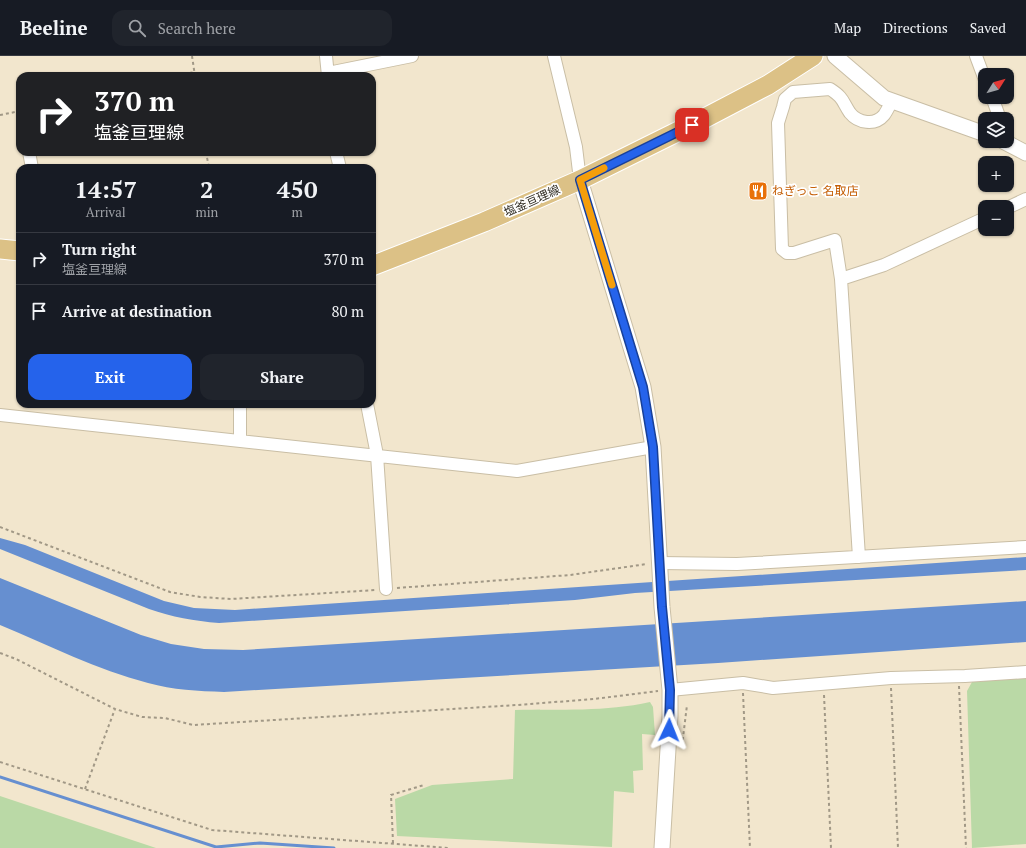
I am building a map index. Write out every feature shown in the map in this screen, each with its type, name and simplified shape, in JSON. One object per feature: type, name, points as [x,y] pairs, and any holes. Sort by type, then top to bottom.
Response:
[{"type":"main road","name":"塩釜亘理線","points":[[376,264],[484,222],[580,180],[706,118],[768,85],[813,56]]},
{"type":"main road","points":[[0,249],[16,251]]},
{"type":"street","points":[[326,56],[328,72]]},
{"type":"street","points":[[341,72],[412,56]]},
{"type":"street","points":[[554,56],[576,148],[580,180],[643,387],[653,447],[661,603],[669,683],[670,716],[662,848]]},
{"type":"street","points":[[835,56],[884,98],[978,132]]},
{"type":"street","points":[[976,56],[980,68]]},
{"type":"street","points":[[859,557],[841,279],[835,240],[794,253],[787,253],[782,249],[778,123],[782,107],[786,99],[793,92],[830,89],[843,99],[851,114],[866,122],[875,122],[883,116],[892,101]]},
{"type":"street","points":[[1014,146],[1026,153]]},
{"type":"street","points":[[1014,205],[1026,199]]},
{"type":"street","points":[[841,279],[884,265],[978,221]]},
{"type":"street","points":[[240,408],[240,440]]},
{"type":"street","points":[[368,408],[377,455],[386,589]]},
{"type":"street","points":[[0,415],[517,471],[653,447]]},
{"type":"street","points":[[659,565],[737,564],[1026,547]]},
{"type":"street","points":[[669,683],[743,683],[773,688],[891,678],[965,676],[1026,672]]},
{"type":"path","points":[[192,56],[194,72]]},
{"type":"path","points":[[0,115],[16,112]]},
{"type":"path","points":[[0,528],[170,592],[200,597],[231,599],[570,575],[659,565]]},
{"type":"path","points":[[0,653],[16,659],[115,709],[142,717],[165,718],[194,725],[509,706],[594,699],[669,683]]},
{"type":"path","points":[[965,676],[959,687],[966,848]]},
{"type":"path","points":[[891,678],[898,848]]},
{"type":"path","points":[[743,683],[750,848]]},
{"type":"path","points":[[823,684],[831,848]]},
{"type":"path","points":[[85,789],[115,709]]},
{"type":"path","points":[[0,762],[212,830],[449,848]]},
{"type":"path","points":[[393,843],[392,795],[424,785]]},
{"type":"green space","points":[[1026,678],[1026,844],[972,848],[967,691],[972,682]]},
{"type":"green space","points":[[650,702],[653,707],[655,735],[642,734],[643,770],[633,771],[634,793],[614,791],[612,847],[397,836],[395,799],[432,785],[513,779],[515,710],[600,709]]},
{"type":"green space","points":[[0,796],[156,848],[0,848]]},
{"type":"water","points":[[0,538],[25,545],[164,601],[194,608],[235,610],[1026,557],[1026,570],[635,593],[575,600],[219,623],[183,618],[149,609],[0,549]]},
{"type":"water","points":[[0,578],[141,635],[171,644],[204,649],[243,650],[1026,601],[1026,642],[718,663],[224,692],[186,690],[129,678],[0,625]]},
{"type":"waterway","points":[[0,777],[216,847],[260,843],[334,848]]},
{"type":"slow traffic","points":[[604,168],[580,180],[612,285]]},
{"type":"place","name":"ねぎっこ 名取店","points":[[758,191]]},
{"type":"route","points":[[669,730],[670,690],[662,607],[653,447],[643,387],[580,180],[692,125]]}]
